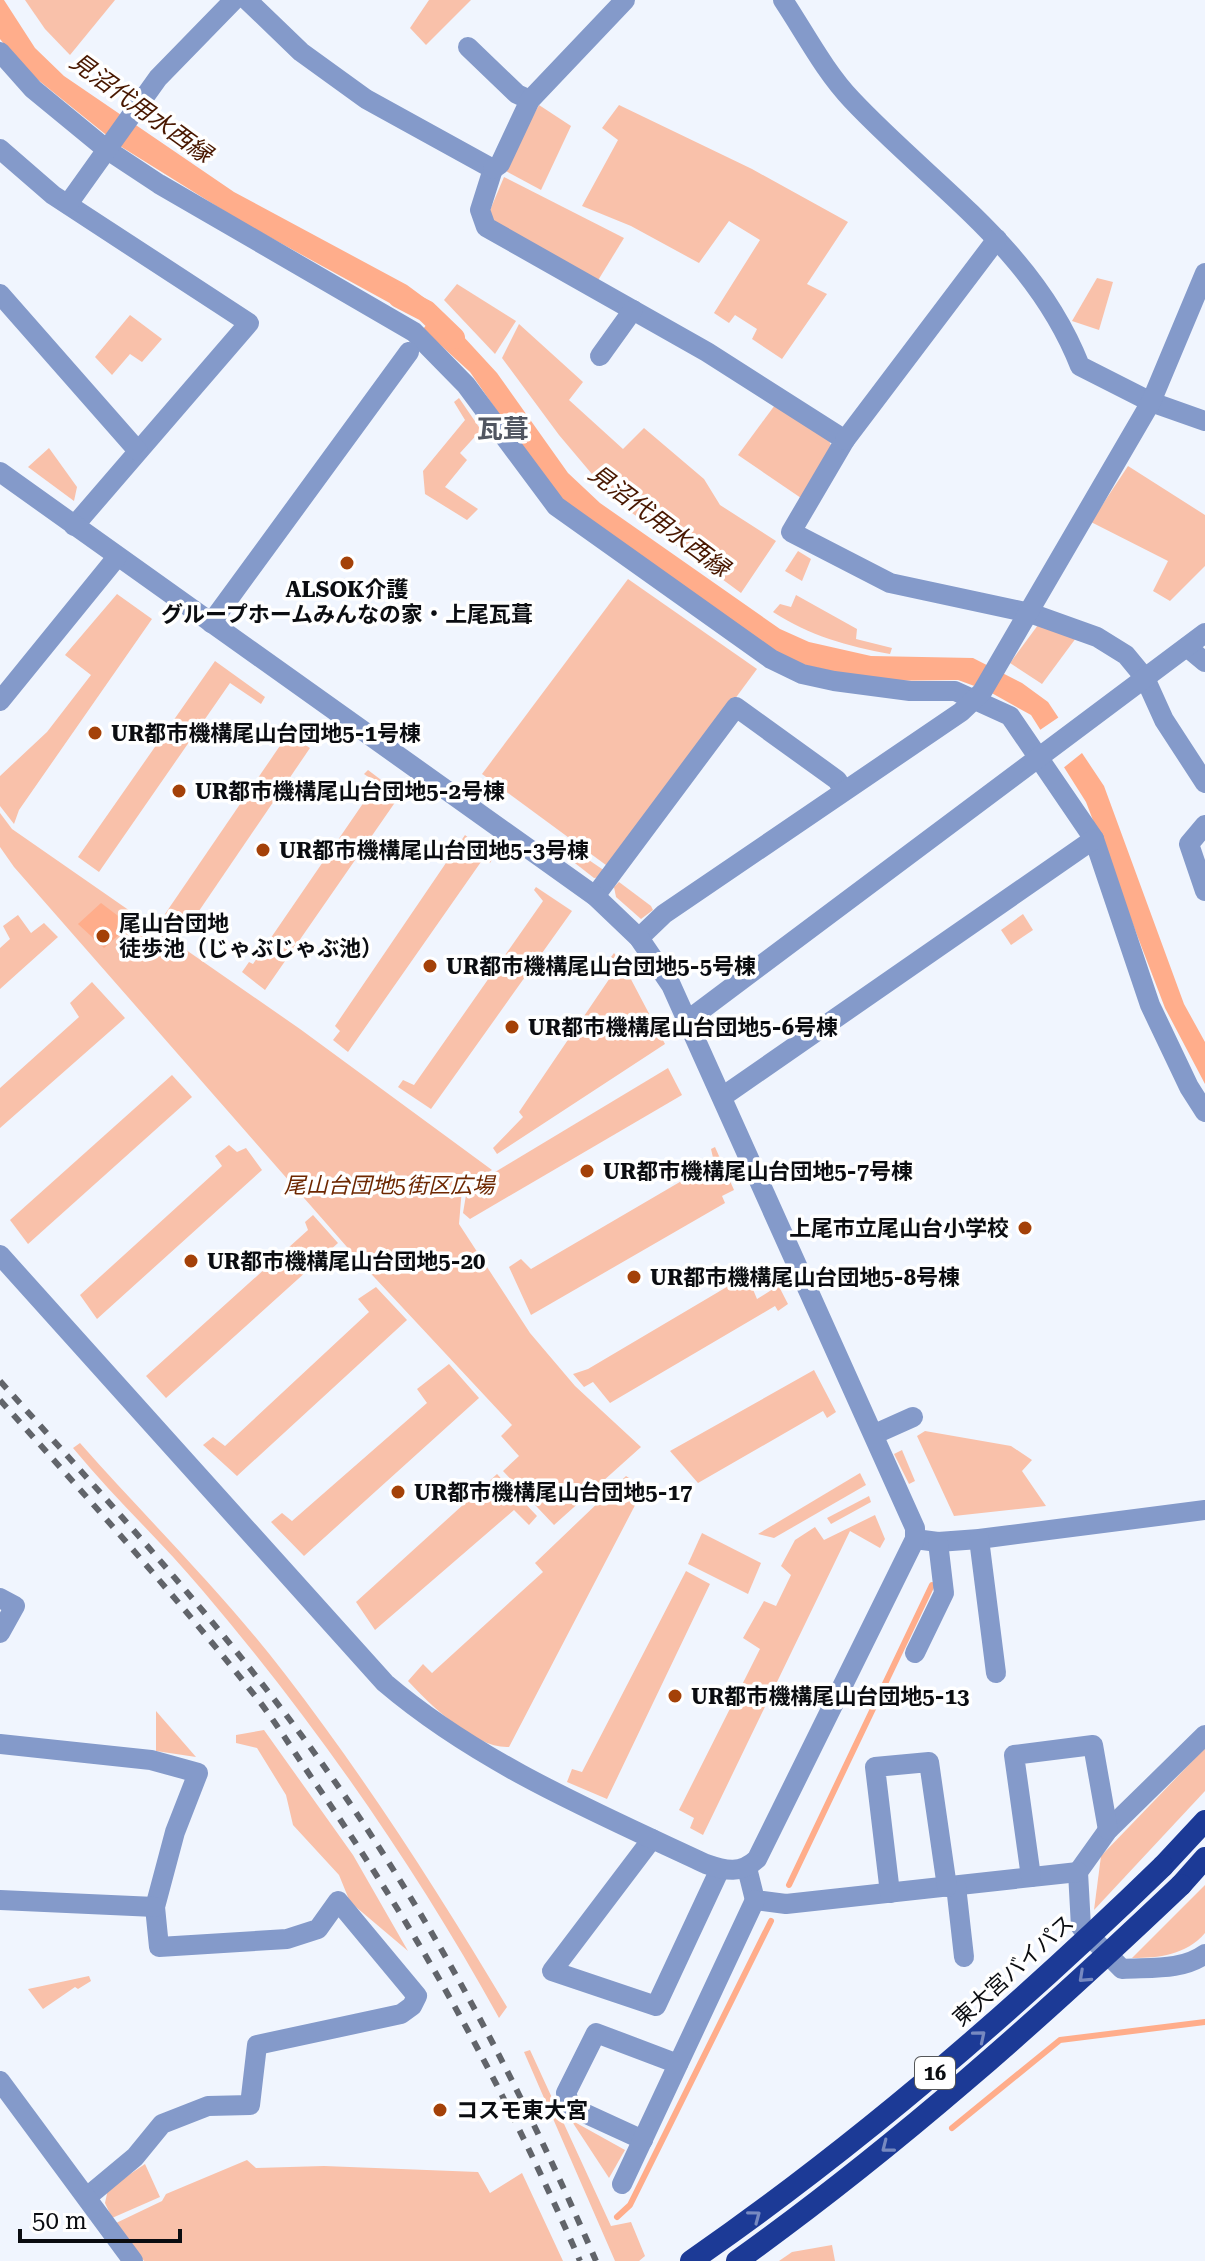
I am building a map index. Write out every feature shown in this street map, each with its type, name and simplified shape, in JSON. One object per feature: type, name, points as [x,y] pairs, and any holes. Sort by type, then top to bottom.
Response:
[{"type":"highway","name":"東大宮バイパス","points":[[691,2261],[752,2219],[978,2037],[1081,1946],[1205,1821]]},
{"type":"highway","name":"16","points":[[737,2261],[846,2180],[1011,2045],[1181,1885],[1205,1858]]},
{"type":"street","points":[[68,204],[158,78],[234,0]]},
{"type":"street","points":[[247,0],[301,52],[366,99],[493,169]]},
{"type":"street","points":[[625,0],[530,100],[500,164],[493,169],[480,210],[486,227],[707,352],[845,440]]},
{"type":"street","points":[[783,0],[847,94],[997,239],[1042,290],[1066,329],[1080,366],[1151,402],[1205,421]]},
{"type":"street","points":[[468,47],[517,94],[530,100]]},
{"type":"street","points":[[0,52],[33,89],[159,184],[354,294],[466,385],[556,506],[771,659],[802,674],[834,681],[910,691],[955,691],[978,696],[1010,716],[1045,754],[1094,839],[1150,1005],[1189,1087],[1205,1112]]},
{"type":"street","points":[[0,149],[68,204],[249,323],[74,526]]},
{"type":"street","points":[[997,239],[845,440],[791,532],[890,583],[1030,613],[1097,637],[1126,655],[1145,678],[1164,720],[1205,783]]},
{"type":"street","points":[[639,938],[664,914],[978,696],[1030,613],[1151,402],[1205,273]]},
{"type":"street","points":[[0,294],[138,451]]},
{"type":"street","points":[[600,356],[633,310]]},
{"type":"street","points":[[211,623],[415,344]]},
{"type":"street","points":[[0,472],[595,896],[639,938],[669,982],[911,1514],[915,1539],[764,1848],[747,1868],[720,1869],[652,1839],[458,1739],[385,1683],[0,1255]]},
{"type":"street","points":[[0,701],[117,557]]},
{"type":"street","points":[[688,1020],[1205,633]]},
{"type":"street","points":[[1187,647],[1205,662]]},
{"type":"street","points":[[595,896],[736,707],[837,780],[843,789]]},
{"type":"street","points":[[1205,825],[1189,844],[1205,891]]},
{"type":"street","points":[[722,1097],[1094,839]]},
{"type":"street","points":[[875,1434],[913,1417]]},
{"type":"street","points":[[915,1539],[938,1542],[979,1539],[1205,1510]]},
{"type":"street","points":[[979,1539],[996,1673]]},
{"type":"street","points":[[915,1653],[944,1593],[938,1542]]},
{"type":"street","points":[[0,1598],[15,1606],[0,1633]]},
{"type":"street","points":[[1205,1735],[1108,1830],[1078,1872],[1081,1927],[1122,1969],[1194,1963],[1205,1954]]},
{"type":"street","points":[[0,1744],[151,1760],[198,1773],[175,1832],[155,1907],[159,1947],[287,1939],[318,1929],[338,1901],[417,1996],[412,2006],[401,2014],[257,2045],[250,2105],[208,2106],[162,2124],[135,2157],[87,2197]]},
{"type":"street","points":[[1031,1877],[1014,1755],[1093,1745],[1108,1830]]},
{"type":"street","points":[[890,1893],[875,1767],[929,1762],[964,1957]]},
{"type":"street","points":[[652,1839],[552,1971],[656,2006],[720,1869]]},
{"type":"street","points":[[622,2184],[755,1900],[747,1868]]},
{"type":"street","points":[[755,1900],[786,1904],[1078,1872]]},
{"type":"street","points":[[0,1900],[155,1907]]},
{"type":"street","points":[[643,2140],[571,2107],[566,2093],[596,2033],[678,2064]]},
{"type":"street","points":[[0,2081],[133,2261]]},
{"type":"green space","points":[[25,0],[115,0],[70,55],[45,29]]},
{"type":"green space","points":[[429,0],[471,0],[426,45],[410,28]]},
{"type":"green space","points":[[539,105],[571,126],[541,190],[502,169]]},
{"type":"green space","points":[[619,105],[752,169],[848,222],[807,284],[827,294],[782,359],[752,339],[757,329],[735,315],[729,323],[714,313],[760,240],[729,221],[699,263],[631,226],[582,206],[618,140],[602,128]]},
{"type":"green space","points":[[504,177],[624,238],[597,282],[494,223],[488,215]]},
{"type":"green space","points":[[1097,278],[1113,282],[1099,330],[1072,321]]},
{"type":"green space","points":[[457,284],[516,321],[495,354],[444,300]]},
{"type":"green space","points":[[130,315],[162,339],[142,362],[130,354],[112,375],[95,357]]},
{"type":"green space","points":[[519,324],[583,382],[569,400],[623,449],[644,428],[704,479],[720,505],[776,541],[741,593],[613,499],[559,435],[502,358]]},
{"type":"green space","points":[[459,398],[481,430],[460,453],[467,460],[445,487],[478,509],[467,520],[425,494],[423,471],[465,420],[454,402]]},
{"type":"green space","points":[[775,405],[827,435],[832,448],[801,498],[738,455]]},
{"type":"green space","points":[[49,448],[77,487],[74,501],[28,467]]},
{"type":"green space","points":[[1128,466],[1205,515],[1205,566],[1170,601],[1153,591],[1168,561],[1091,522]]},
{"type":"green space","points":[[798,551],[811,559],[802,581],[785,571]]},
{"type":"green space","points":[[628,579],[757,669],[610,868],[482,774]]},
{"type":"green space","points":[[117,594],[152,619],[19,810],[14,824],[0,806],[0,776],[47,732],[91,675],[65,655]]},
{"type":"green space","points":[[796,595],[857,629],[856,639],[892,648],[890,654],[829,639],[773,612],[780,604],[791,607]]},
{"type":"green space","points":[[1038,625],[1076,638],[1042,684],[1010,663]]},
{"type":"green space","points":[[215,661],[265,697],[261,704],[230,683],[99,872],[78,857]]},
{"type":"green space","points":[[288,734],[310,748],[186,930],[165,914]]},
{"type":"green space","points":[[368,770],[405,798],[402,803],[396,801],[265,990],[242,972],[249,962],[253,964],[377,783],[364,774]]},
{"type":"green space","name":"尾山台団地5街区広場","points":[[0,813],[12,829],[300,1029],[492,1170],[462,1188],[459,1224],[530,1333],[575,1386],[641,1447],[554,1525],[503,1471],[519,1456],[501,1436],[512,1425],[361,1263],[14,867],[0,847]]},
{"type":"green space","points":[[465,835],[493,858],[490,863],[483,859],[348,1052],[333,1040],[340,1031],[335,1026]]},
{"type":"green space","points":[[577,852],[605,871],[602,877],[594,878],[571,860]]},
{"type":"green space","points":[[619,882],[653,910],[641,919],[616,897],[614,887]]},
{"type":"green space","points":[[536,887],[572,911],[431,1109],[398,1087],[403,1080],[414,1085],[543,901],[534,890]]},
{"type":"green space","points":[[1023,914],[1033,930],[1011,945],[1001,930]]},
{"type":"green space","points":[[18,915],[31,933],[44,923],[58,937],[0,989],[0,948],[10,939],[3,926]]},
{"type":"green space","points":[[614,953],[665,1044],[497,1154],[493,1148],[523,1117],[519,1112],[618,966],[611,957]]},
{"type":"green space","points":[[92,982],[125,1018],[0,1128],[0,1088],[79,1017],[70,1003]]},
{"type":"green space","points":[[668,1068],[682,1095],[470,1219],[463,1213],[467,1189]]},
{"type":"green space","points":[[172,1075],[192,1097],[28,1244],[10,1220]]},
{"type":"green space","points":[[229,1145],[237,1152],[246,1148],[262,1170],[97,1319],[80,1295],[222,1166],[215,1156]]},
{"type":"green space","points":[[715,1147],[734,1190],[722,1196],[725,1203],[531,1315],[509,1267],[521,1259],[531,1269],[714,1162],[711,1149]]},
{"type":"green space","points":[[313,1215],[338,1243],[166,1398],[146,1376],[308,1230],[305,1222]]},
{"type":"green space","points":[[769,1267],[788,1304],[778,1311],[775,1306],[610,1403],[593,1382],[584,1387],[573,1374],[588,1369],[747,1275],[757,1299],[773,1289],[766,1269]]},
{"type":"green space","points":[[376,1287],[407,1320],[237,1476],[203,1445],[213,1437],[225,1446],[369,1312],[358,1299]]},
{"type":"green space","points":[[449,1364],[479,1398],[304,1556],[271,1522],[282,1513],[292,1521],[427,1403],[417,1389]]},
{"type":"green space","points":[[814,1370],[836,1412],[827,1418],[823,1411],[698,1483],[670,1451]]},
{"type":"green space","points":[[925,1431],[1011,1446],[1032,1460],[1022,1471],[1046,1506],[954,1516],[917,1436]]},
{"type":"green space","points":[[80,1443],[236,1615],[315,1714],[401,1837],[481,1964],[507,2007],[499,2018],[398,1851],[324,1744],[203,1591],[73,1448]]},
{"type":"green space","points":[[902,1450],[915,1481],[909,1484],[894,1454]]},
{"type":"green space","points":[[860,1473],[866,1485],[774,1538],[758,1534]]},
{"type":"green space","points":[[497,1474],[537,1516],[529,1525],[514,1510],[375,1630],[356,1602]]},
{"type":"green space","points":[[626,1476],[644,1488],[509,1747],[482,1741],[454,1724],[408,1681],[423,1664],[432,1673],[543,1572],[535,1563]]},
{"type":"green space","points":[[869,1496],[871,1502],[831,1524],[827,1518]]},
{"type":"green space","points":[[875,1515],[885,1539],[880,1548],[850,1531],[703,1835],[690,1828],[694,1818],[679,1810],[760,1649],[743,1638],[764,1601],[776,1606],[791,1575],[781,1566],[795,1540],[815,1527],[824,1540]]},
{"type":"green space","points":[[702,1533],[761,1563],[748,1594],[688,1564]]},
{"type":"green space","points":[[686,1571],[710,1584],[607,1799],[567,1782],[572,1769],[582,1772]]},
{"type":"green space","points":[[156,1711],[196,1757],[156,1751]]},
{"type":"green space","points":[[264,1730],[353,1855],[408,1951],[350,1902],[339,1875],[293,1825],[286,1795],[257,1748],[236,1743],[236,1735]]},
{"type":"green space","points":[[1205,1748],[1205,1791],[1094,1910],[1101,1856]]},
{"type":"green space","points":[[1205,1885],[1205,1933],[1198,1940],[1172,1954],[1132,1958]]},
{"type":"green space","points":[[89,1976],[91,1981],[78,1989],[75,1987],[43,2009],[28,1989]]},
{"type":"green space","points":[[530,2050],[611,2226],[631,2222],[645,2256],[639,2261],[615,2261],[524,2052]]},
{"type":"green space","points":[[571,2120],[625,2150],[609,2178]]},
{"type":"green space","points":[[247,2160],[256,2168],[324,2166],[478,2172],[490,2193],[522,2173],[563,2261],[144,2261],[114,2224],[162,2201],[166,2194]]},
{"type":"green space","points":[[145,2164],[160,2197],[112,2218],[105,2203],[108,2189]]},
{"type":"green space","points":[[832,2245],[835,2261],[779,2261],[792,2252]]},
{"type":"shaded area","points":[[0,0],[4,0],[35,48],[64,76],[234,192],[407,285],[430,302],[417,318],[242,222],[120,146],[22,67],[0,39]]},
{"type":"shaded area","points":[[439,310],[497,373],[568,473],[600,503],[780,629],[809,642],[871,656],[973,658],[1022,683],[1048,702],[1104,786],[1184,1004],[1205,1042],[1205,1084],[1165,1008],[1086,802],[1031,715],[988,691],[958,680],[877,681],[800,664],[774,651],[566,504],[535,466],[470,372],[423,329]]},
{"type":"shaded area","name":"尾山台団地 徒歩池（じゃぶじゃぶ池）","points":[[101,903],[130,925],[104,948],[78,924]]},
{"type":"pier","points":[[1062,715],[1087,749],[1062,769],[1037,732]]},
{"type":"waterway","name":"見沼代用水西縁","points":[[399,297],[426,311],[454,338]]},
{"type":"waterway","points":[[789,1885],[932,1585]]},
{"type":"waterway","points":[[617,2217],[630,2205],[771,1921]]},
{"type":"waterway","points":[[952,2128],[1060,2040],[1205,2022]]},
{"type":"railway","points":[[0,1381],[130,1526],[255,1675],[372,1836],[477,2013],[539,2136],[596,2261]]},
{"type":"railway","points":[[0,1400],[162,1584],[280,1730],[393,1902],[461,2017],[522,2136],[580,2261]]},
{"type":"place","name":"ALSOK介護 グループホームみんなの家・上尾瓦葺","points":[[347,563]]},
{"type":"place","name":"UR都市機構尾山台団地5-1号棟","points":[[95,733]]},
{"type":"place","name":"UR都市機構尾山台団地5-2号棟","points":[[179,791]]},
{"type":"place","name":"UR都市機構尾山台団地5-3号棟","points":[[263,850]]},
{"type":"place","name":"尾山台団地 徒歩池（じゃぶじゃぶ池）","points":[[103,936]]},
{"type":"place","name":"UR都市機構尾山台団地5-5号棟","points":[[430,966]]},
{"type":"place","name":"UR都市機構尾山台団地5-6号棟","points":[[512,1027]]},
{"type":"place","name":"UR都市機構尾山台団地5-7号棟","points":[[587,1171]]},
{"type":"place","name":"上尾市立尾山台小学校","points":[[1025,1228]]},
{"type":"place","name":"UR都市機構尾山台団地5-20","points":[[191,1261]]},
{"type":"place","name":"UR都市機構尾山台団地5-8号棟","points":[[634,1277]]},
{"type":"place","name":"UR都市機構尾山台団地5-17","points":[[398,1492]]},
{"type":"place","name":"UR都市機構尾山台団地5-13","points":[[675,1696]]},
{"type":"place","name":"コスモ東大宮","points":[[440,2110]]},
{"type":"district","name":"瓦葺","points":[[503,429]]}]
